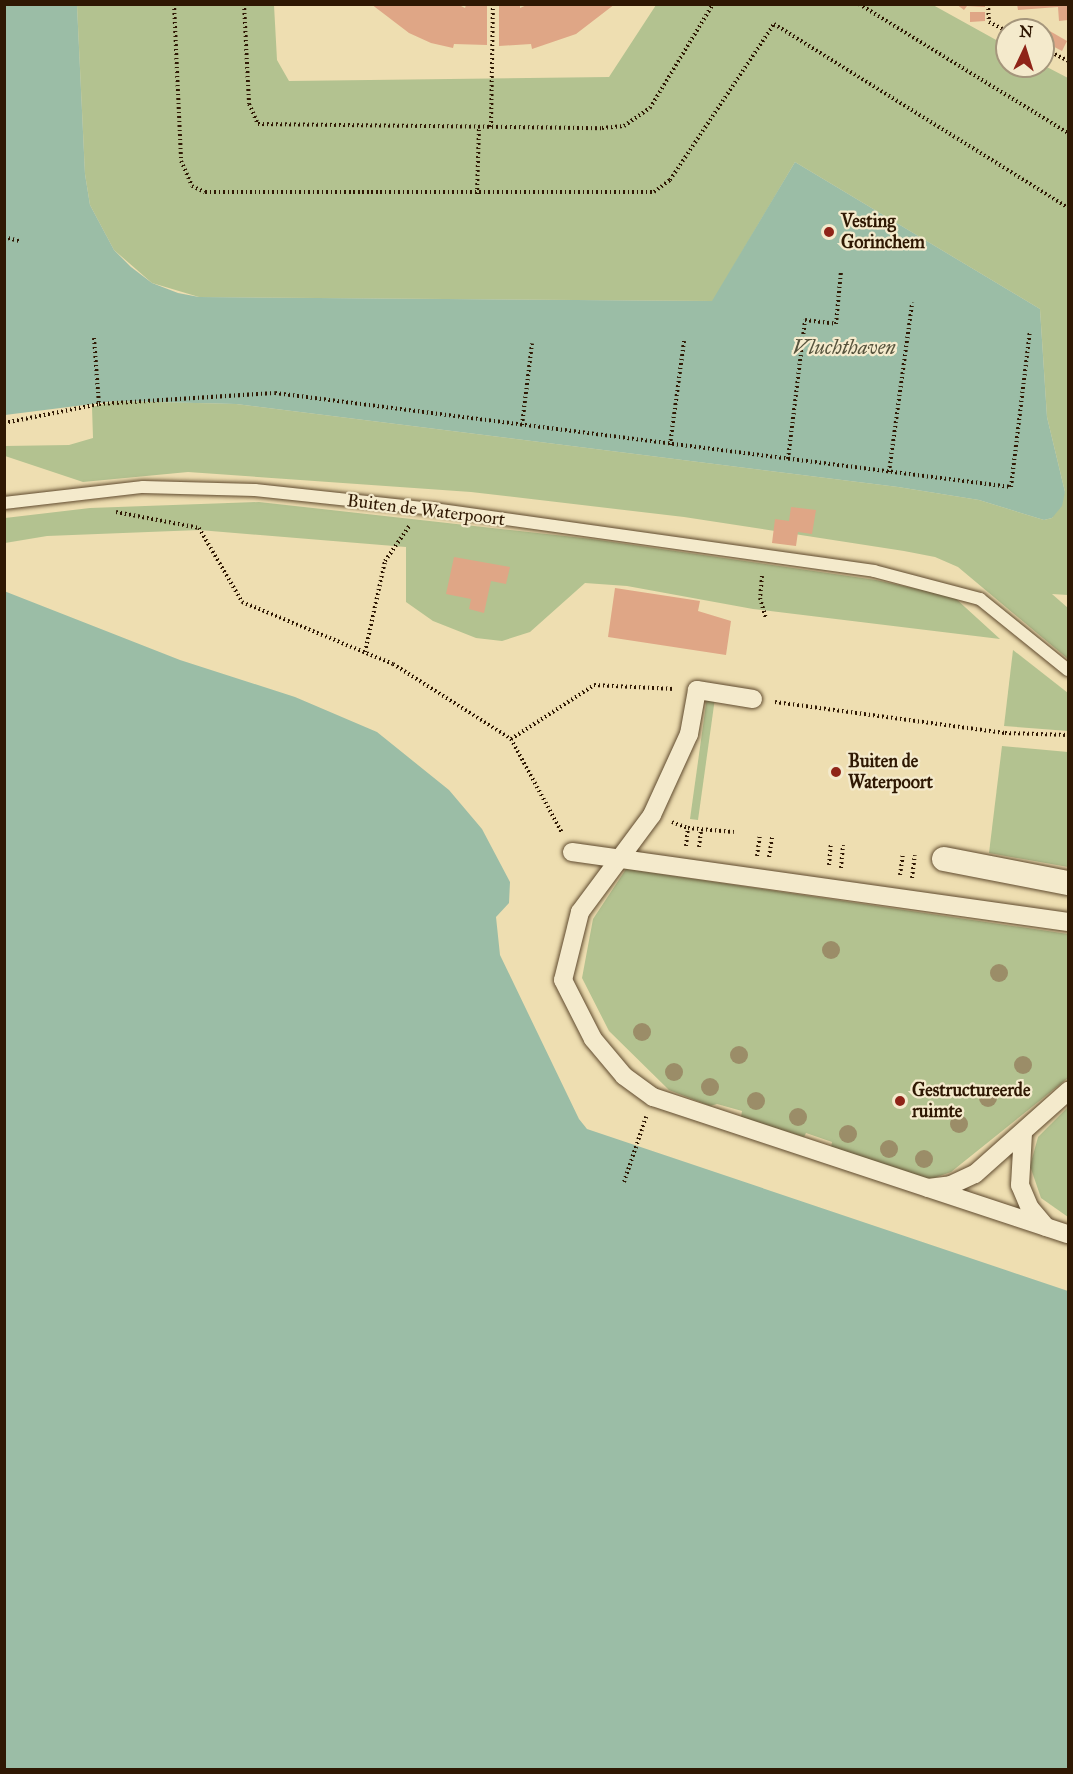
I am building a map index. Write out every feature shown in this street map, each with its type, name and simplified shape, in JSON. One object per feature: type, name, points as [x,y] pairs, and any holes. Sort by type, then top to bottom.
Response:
[{"type":"street","points":[[753,699],[696,690],[689,734],[652,815],[621,861],[580,912],[563,980],[593,1039],[624,1076],[653,1097],[923,1189],[1068,1234]]},
{"type":"street","points":[[572,852],[621,861],[1068,922]]},
{"type":"street","points":[[944,859],[1068,883]]},
{"type":"street","points":[[923,1189],[951,1185],[975,1174],[1068,1091]]},
{"type":"street","points":[[1023,1133],[1020,1185],[1030,1208],[1046,1227]]},
{"type":"lane","name":"Buiten de Waterpoort","points":[[4,503],[190,486],[417,507],[874,571],[942,586],[980,599],[1068,670]]},
{"type":"path","points":[[174,4],[181,161],[192,186],[221,194],[654,192],[670,180],[774,24],[1068,208]]},
{"type":"path","points":[[244,4],[249,104],[258,124],[602,128],[632,121],[658,97],[713,4]]},
{"type":"path","points":[[491,127],[494,4]]},
{"type":"path","points":[[859,4],[1068,133]]},
{"type":"path","points":[[988,4],[989,22],[995,25]]},
{"type":"path","points":[[477,194],[479,127]]},
{"type":"path","points":[[4,237],[19,241]]},
{"type":"path","points":[[788,459],[805,320],[836,324],[841,271]]},
{"type":"path","points":[[889,472],[912,303]]},
{"type":"path","points":[[4,423],[99,404],[275,393],[1011,487],[1030,331]]},
{"type":"path","points":[[94,338],[99,404]]},
{"type":"path","points":[[670,445],[684,341]]},
{"type":"path","points":[[522,425],[532,344]]},
{"type":"path","points":[[90,495],[91,507],[199,528],[242,602],[393,664],[511,739],[572,852]]},
{"type":"path","points":[[365,652],[385,561],[403,538],[417,507]]},
{"type":"path","points":[[763,568],[760,598],[766,619]]},
{"type":"path","points":[[511,739],[594,685],[696,690]]},
{"type":"path","points":[[753,699],[891,720],[1005,733],[1068,735]]},
{"type":"path","points":[[652,815],[688,828],[734,832]]},
{"type":"path","points":[[624,1182],[653,1097]]},
{"type":"shaded area","points":[[77,5],[274,5],[277,60],[289,81],[609,77],[656,5],[933,5],[995,39],[995,78],[1055,78],[1055,71],[1068,78],[1068,595],[1052,594],[1068,608],[1068,659],[958,567],[935,557],[904,551],[684,517],[471,492],[188,472],[83,482],[5,456],[5,446],[69,445],[93,438],[92,407],[116,401],[236,404],[898,487],[979,500],[1044,520],[1052,518],[1065,492],[1047,417],[1040,309],[795,162],[713,301],[199,297],[152,283],[114,250],[90,205],[85,174]]},
{"type":"shaded area","points":[[259,502],[592,539],[876,580],[954,597],[1000,639],[753,609],[627,586],[585,583],[530,632],[502,641],[476,638],[433,621],[406,602],[406,547],[199,530],[47,536],[5,543],[5,518],[90,508]]},
{"type":"shaded area","points":[[1013,650],[1068,693],[1068,731],[1004,726]]},
{"type":"shaded area","points":[[707,697],[715,698],[698,820],[690,819]]},
{"type":"shaded area","points":[[1002,746],[1068,752],[1068,867],[989,853]]},
{"type":"shaded area","points":[[626,869],[1068,934],[1068,1078],[951,1172],[928,1180],[831,1147],[832,1142],[806,1133],[804,1137],[741,1117],[742,1111],[717,1104],[710,1106],[669,1090],[609,1031],[582,978],[593,919]]},
{"type":"shaded area","points":[[1068,1107],[1068,1217],[1041,1198],[1030,1166],[1038,1137]]},
{"type":"water","name":"Vluchthaven","points":[[5,4],[77,5],[85,174],[90,205],[114,250],[131,267],[152,283],[178,293],[199,297],[712,301],[795,162],[1040,309],[1047,417],[1065,492],[1062,506],[1052,518],[1044,520],[979,500],[898,487],[236,404],[116,401],[5,415]]},
{"type":"water","points":[[4,591],[180,660],[295,697],[377,732],[449,790],[482,829],[510,882],[509,903],[496,917],[500,955],[579,1119],[587,1129],[1068,1291],[1068,1769],[5,1769]]},
{"type":"building","points":[[371,4],[457,4],[465,8],[466,5],[487,5],[487,45],[454,44],[453,48],[431,43],[409,33]]},
{"type":"building","points":[[499,4],[520,4],[520,8],[529,4],[615,4],[576,34],[532,49],[531,44],[499,46]]},
{"type":"building","points":[[956,4],[985,4],[985,7],[967,6],[964,10]]},
{"type":"building","points":[[1017,4],[1068,4],[1068,20],[1059,21],[1058,7],[1018,10]]},
{"type":"building","points":[[970,12],[985,12],[985,21],[970,22]]},
{"type":"building","points":[[1055,34],[1067,41],[1062,51],[1055,47]]},
{"type":"building","points":[[791,507],[816,510],[812,534],[798,532],[796,546],[772,543],[775,519],[789,521]]},
{"type":"building","points":[[454,557],[510,567],[506,584],[491,581],[484,613],[469,609],[471,599],[446,594]]},
{"type":"building","points":[[615,588],[700,601],[698,611],[731,621],[726,655],[608,637]]},
{"type":"place","name":"Vesting Gorinchem","points":[[829,232]]},
{"type":"place","name":"Buiten de Waterpoort","points":[[836,772]]},
{"type":"place","name":"Gestructureerde ruimte","points":[[900,1101]]}]
